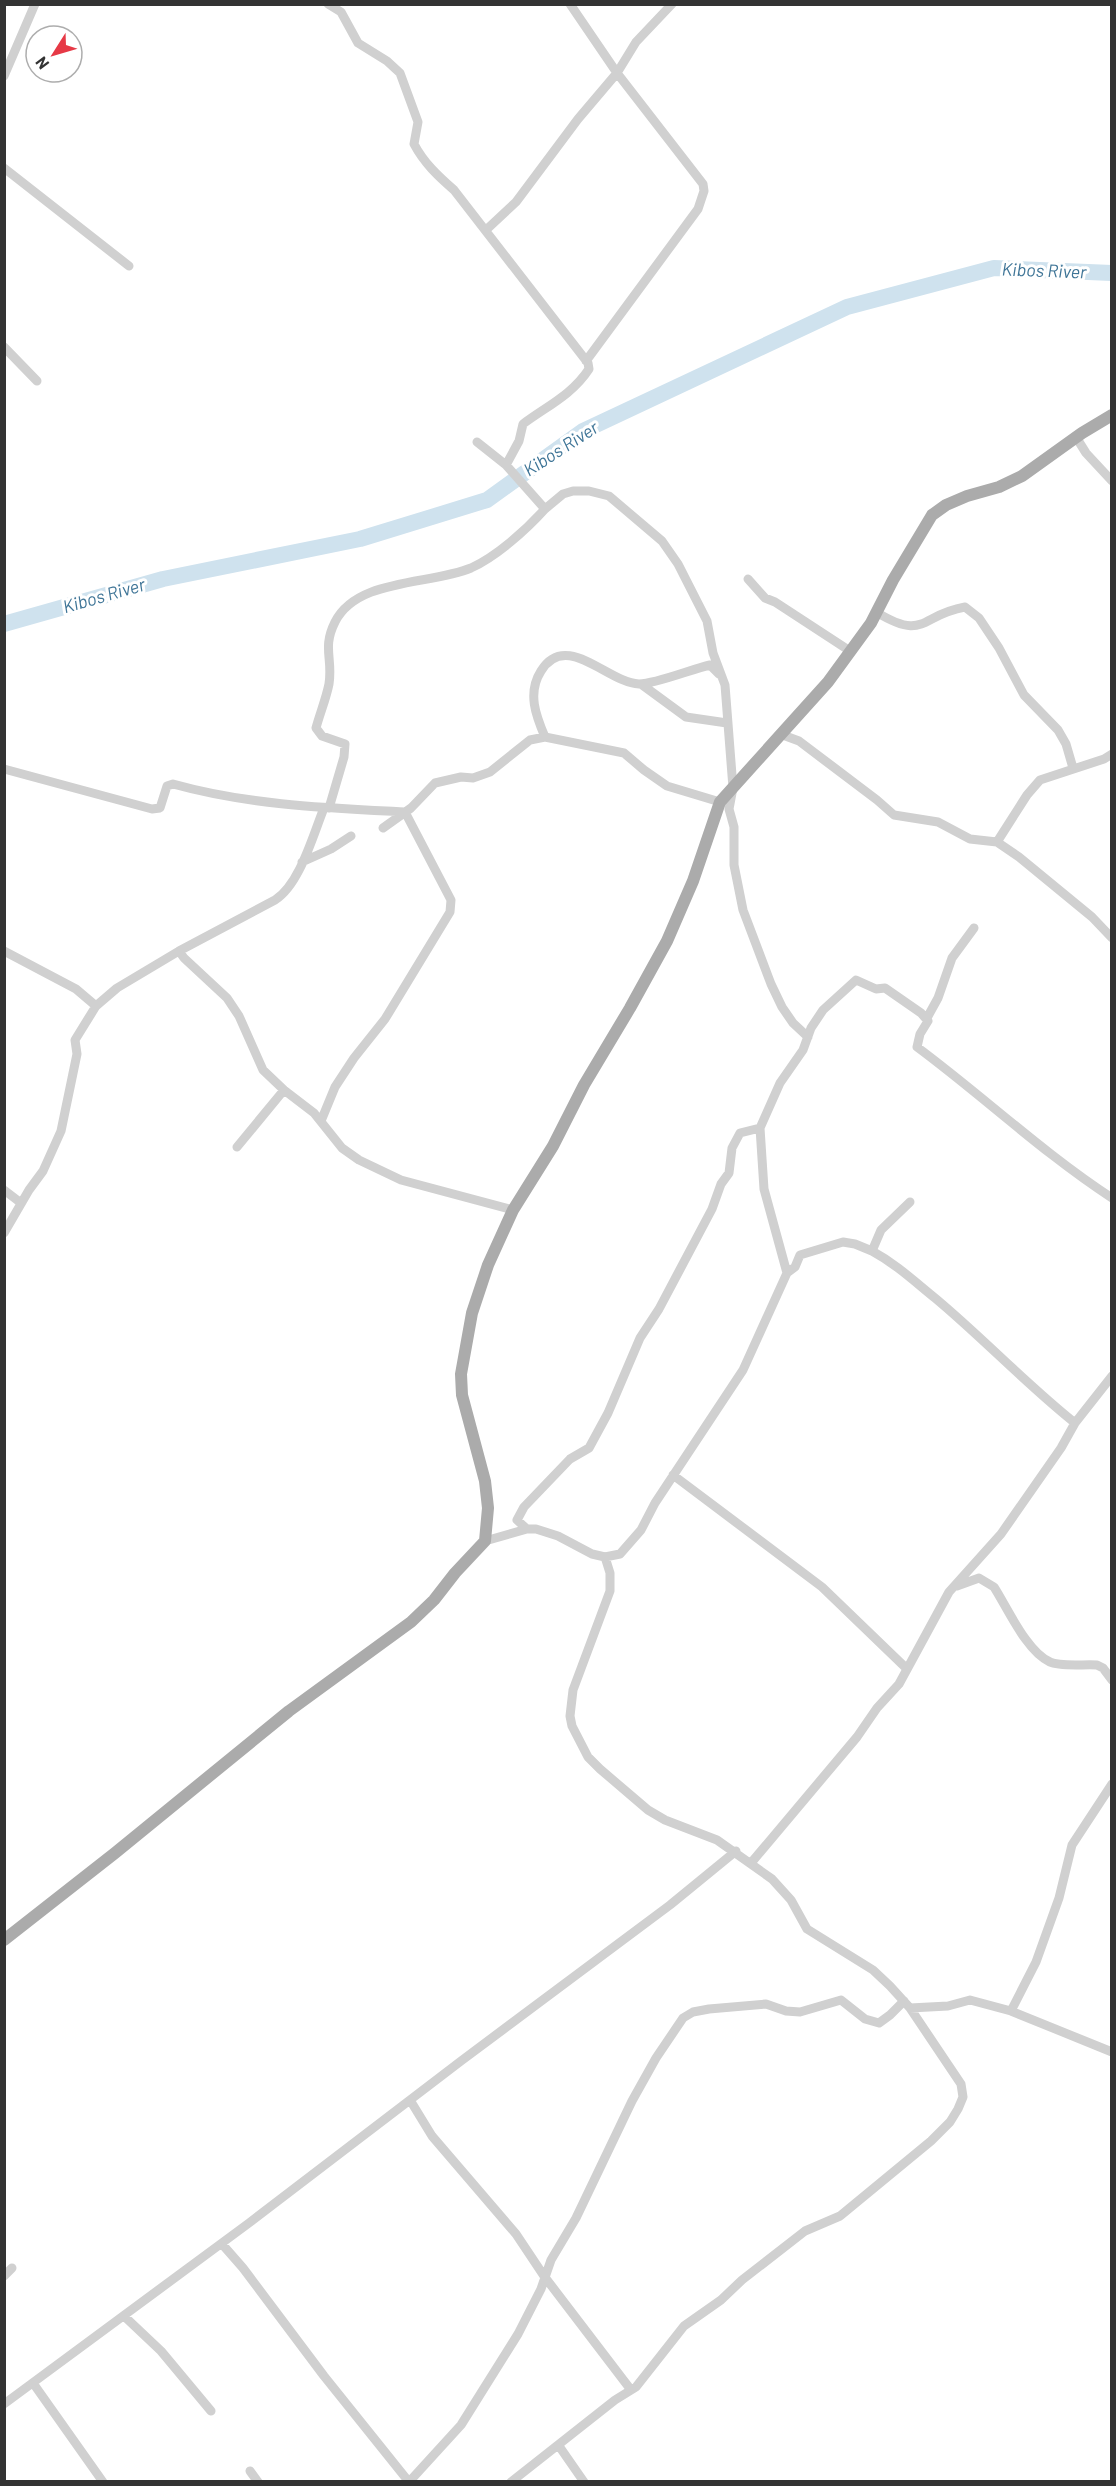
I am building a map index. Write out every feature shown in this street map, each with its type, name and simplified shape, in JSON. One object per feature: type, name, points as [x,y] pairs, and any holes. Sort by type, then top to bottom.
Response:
[{"type":"main road","points":[[4,1940],[98,1868],[289,1711],[411,1622],[434,1600],[484,1541],[488,1508],[485,1480],[462,1395],[461,1374],[472,1313],[488,1265],[513,1210],[553,1146],[584,1085],[667,941],[693,881],[720,801],[828,682],[876,612],[932,514],[967,496],[999,487],[1022,476],[1076,437],[1112,416]]},
{"type":"street","points":[[4,76],[35,4]]},
{"type":"street","points":[[328,4],[340,12],[358,43],[387,61],[400,73],[418,122],[414,144],[429,168],[454,190],[586,361],[589,369],[575,387],[523,424],[509,468]]},
{"type":"street","points":[[570,4],[617,73],[703,184],[704,191],[698,208],[586,361]]},
{"type":"street","points":[[486,230],[516,202],[578,119],[617,73],[636,42],[672,4]]},
{"type":"street","points":[[4,168],[129,266]]},
{"type":"street","points":[[4,347],[37,381]]},
{"type":"street","points":[[1076,437],[1086,453],[1112,481]]},
{"type":"street","points":[[477,442],[509,468],[545,509]]},
{"type":"street","points":[[4,1233],[42,1171],[61,1131],[77,1054],[75,1040],[96,1006],[117,988],[179,951],[282,896],[290,886],[326,808],[344,757],[345,744],[322,736],[316,728],[328,684],[330,666],[327,640],[336,620],[360,596],[470,568],[487,559],[528,527],[563,494],[573,490],[609,496],[662,541],[678,564],[707,621],[713,653],[723,678],[732,788],[729,809],[734,827],[734,865],[743,910],[782,1007],[793,1023],[808,1037]]},
{"type":"street","points":[[748,579],[765,598],[775,602],[850,651]]},
{"type":"street","points":[[876,612],[896,624],[912,627],[921,626],[945,612],[965,608],[979,618],[999,648],[1024,695],[1058,730],[1066,744],[1073,768]]},
{"type":"street","points":[[545,737],[534,702],[539,673],[551,660],[562,656],[578,657],[591,662],[623,682],[641,684],[710,665],[723,678]]},
{"type":"street","points":[[641,684],[686,717],[727,723]]},
{"type":"street","points":[[780,734],[799,741],[894,815],[938,822],[970,839],[998,842],[1092,917],[1112,938]]},
{"type":"street","points":[[383,828],[418,802],[435,783],[461,777],[473,778],[490,772],[530,740],[545,737],[624,753],[667,786],[720,801]]},
{"type":"street","points":[[998,842],[1033,786],[1040,780],[1104,759],[1112,754]]},
{"type":"street","points":[[4,769],[152,809],[160,808],[167,786],[173,784],[250,799],[326,808],[405,812]]},
{"type":"street","points":[[321,1120],[335,1088],[354,1058],[385,1018],[450,912],[451,900],[405,812]]},
{"type":"street","points":[[302,862],[331,849],[351,836]]},
{"type":"street","points":[[974,928],[952,958],[917,1047],[968,1085],[1073,1173],[1112,1198]]},
{"type":"street","points":[[4,951],[76,989],[96,1006]]},
{"type":"street","points":[[179,951],[226,998],[249,1035],[263,1070],[321,1120],[342,1148],[382,1172],[429,1189],[513,1210]]},
{"type":"street","points":[[787,1273],[764,1189],[760,1128],[780,1083],[803,1050],[823,1010],[856,980],[876,989],[885,988],[927,1018]]},
{"type":"street","points":[[237,1148],[284,1090]]},
{"type":"street","points":[[527,1529],[517,1520],[524,1507],[570,1459],[589,1448],[608,1413],[629,1359],[698,1239],[721,1184],[729,1173],[732,1148],[740,1133],[760,1128]]},
{"type":"street","points":[[4,1190],[21,1203]]},
{"type":"street","points":[[872,1251],[881,1230],[910,1202]]},
{"type":"street","points":[[484,1541],[527,1529],[548,1532],[592,1554],[605,1557],[614,1557],[628,1547],[743,1370],[787,1273],[795,1267],[800,1255],[843,1242],[872,1251],[896,1265],[971,1328],[1041,1396],[1075,1423]]},
{"type":"street","points":[[750,1863],[899,1684],[952,1589],[1001,1534],[1061,1448],[1075,1423],[1112,1377]]},
{"type":"street","points":[[673,1475],[822,1587],[906,1668]]},
{"type":"street","points":[[512,2481],[631,2390],[684,2326],[721,2300],[789,2242],[805,2231],[840,2216],[931,2142],[950,2122],[963,2097],[961,2084],[907,2004],[873,1970],[807,1929],[791,1900],[772,1878],[717,1840],[665,1820],[648,1810],[588,1757],[576,1736],[570,1716],[573,1690],[610,1591],[610,1573],[605,1557]]},
{"type":"street","points":[[952,1589],[966,1581],[979,1578],[986,1581],[994,1587],[1031,1647],[1042,1658],[1052,1664],[1098,1665],[1112,1680]]},
{"type":"street","points":[[1011,2011],[1036,1962],[1059,1898],[1072,1845],[1112,1784]]},
{"type":"street","points":[[4,2404],[222,2244],[670,1905],[736,1851]]},
{"type":"street","points":[[222,2244],[409,2481],[461,2425],[519,2334],[541,2289],[544,2276],[592,2185],[632,2101],[656,2058],[683,2018],[693,2012],[709,2009],[766,2004],[786,2011],[800,2012],[841,2000],[866,2019],[879,2023],[907,2004],[948,2006],[969,2000],[1011,2011],[1112,2052]]},
{"type":"street","points":[[410,2100],[445,2153],[516,2234],[544,2276],[631,2390]]},
{"type":"street","points":[[4,2276],[12,2268]]},
{"type":"street","points":[[124,2316],[161,2351],[211,2411]]},
{"type":"street","points":[[33,2383],[103,2481]]},
{"type":"street","points":[[559,2446],[584,2481]]},
{"type":"street","points":[[250,2471],[258,2481]]},
{"type":"waterway","name":"Kibos River","points":[[4,624],[163,579],[360,539],[487,500],[583,431],[847,307],[994,268],[1112,273]]}]
